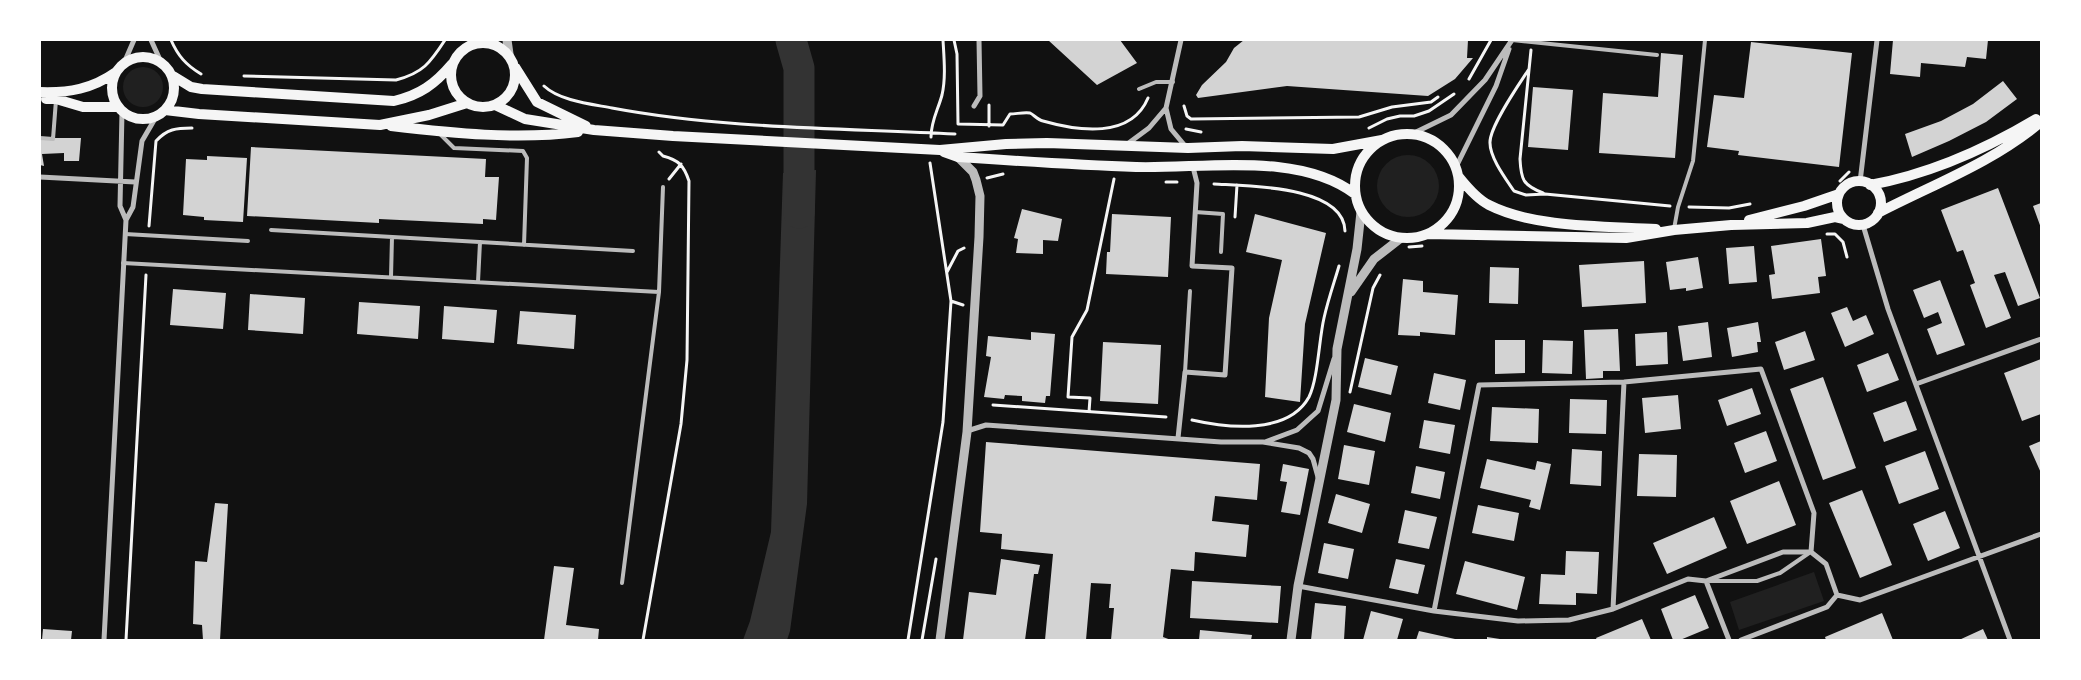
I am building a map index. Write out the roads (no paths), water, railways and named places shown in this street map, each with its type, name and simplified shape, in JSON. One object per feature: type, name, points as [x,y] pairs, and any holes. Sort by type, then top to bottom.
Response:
[{"type":"main road","points":[[40,92],[64,93],[101,83],[116,72],[124,63],[142,56],[161,62],[173,76],[191,86],[202,89],[394,101],[409,98],[436,83],[457,55],[474,42],[492,43],[509,54],[537,102],[594,130]]},
{"type":"main road","points":[[452,64],[450,75],[452,86],[458,96],[467,103],[485,107],[495,105],[510,93],[516,75],[514,65]]},
{"type":"main road","points":[[116,72],[111,90],[120,109]]},
{"type":"main road","points":[[40,98],[56,99],[83,107],[120,109],[139,119],[156,117],[165,110],[174,94],[173,76]]},
{"type":"main road","points":[[380,125],[429,115],[467,103]]},
{"type":"main road","points":[[495,105],[525,119],[594,130],[940,150],[1006,144],[1188,148],[1242,146],[1333,149],[1382,140],[1396,135],[1412,134],[1422,136],[1439,144],[1446,151],[1457,172],[1472,192],[1488,205],[1549,222],[1674,230]]},
{"type":"main road","points":[[165,110],[380,125],[437,131],[544,137],[594,130]]},
{"type":"main road","points":[[1731,225],[1804,206],[1851,183],[1900,180],[1947,165],[1989,145],[2041,116]]},
{"type":"main road","points":[[1878,212],[1952,179],[1995,156],[2041,122]]},
{"type":"main road","points":[[1382,140],[1373,146],[1360,163],[1354,184],[1355,194],[1361,212],[1374,227],[1391,236],[1401,238],[1428,234],[1626,238],[1674,230],[1731,225],[1807,223],[1835,218],[1844,219]]},
{"type":"main road","points":[[940,150],[958,157],[1119,166],[1193,167],[1246,165],[1307,172],[1326,177],[1355,194]]},
{"type":"main road","points":[[1428,234],[1442,225],[1453,211],[1458,200],[1457,172]]},
{"type":"main road","points":[[1836,190],[1837,208],[1844,219],[1850,223],[1863,225],[1872,220],[1878,212],[1880,200],[1878,194],[1865,183]]},
{"type":"street","points":[[124,63],[134,40]]},
{"type":"street","points":[[151,40],[161,62]]},
{"type":"street","points":[[507,40],[509,54]]},
{"type":"street","points":[[974,106],[980,96],[979,40]]},
{"type":"street","points":[[1125,146],[1149,128],[1166,108],[1181,40]]},
{"type":"street","points":[[1412,134],[1451,115],[1485,80],[1512,40],[1496,86],[1457,172]]},
{"type":"street","points":[[1865,183],[1877,40]]},
{"type":"street","points":[[1166,108],[1170,129],[1188,148]]},
{"type":"street","points":[[120,109],[120,206],[126,220]]},
{"type":"street","points":[[104,640],[126,220],[133,207],[142,141],[156,117]]},
{"type":"street","points":[[940,640],[967,432],[980,196],[973,172],[958,157]]},
{"type":"street","points":[[1178,438],[1185,372],[1225,374],[1232,268],[1192,266],[1197,183],[1193,167]]},
{"type":"street","points":[[40,177],[135,182]]},
{"type":"street","points":[[1263,442],[1297,430],[1318,411],[1337,349],[1349,294],[1361,212]]},
{"type":"street","points":[[1863,225],[1885,301],[2010,640]]},
{"type":"street","points":[[1349,294],[1374,259],[1401,238]]},
{"type":"street","points":[[1916,384],[2041,339]]},
{"type":"street","points":[[1291,640],[1298,586],[1336,400],[1337,349]]},
{"type":"street","points":[[1434,611],[1479,385],[1624,382],[1762,369],[1814,513],[1811,552]]},
{"type":"street","points":[[1613,608],[1624,382]]},
{"type":"street","points":[[967,432],[973,428],[986,425],[1263,442],[1299,448],[1309,453],[1316,466],[1319,482]]},
{"type":"street","points":[[1837,596],[1860,600],[2041,534]]},
{"type":"street","points":[[1298,586],[1434,611],[1518,621],[1569,620],[1613,608],[1688,579],[1706,581],[1783,552],[1811,552],[1826,564],[1837,596]]},
{"type":"street","points":[[1706,581],[1729,640]]},
{"type":"street","points":[[1741,640],[1826,607],[1837,596]]},
{"type":"lane","points":[[1512,40],[1657,55]]},
{"type":"lane","points":[[1674,230],[1678,207],[1693,161],[1705,40]]},
{"type":"lane","points":[[1139,89],[1156,82],[1173,82]]},
{"type":"lane","points":[[40,138],[54,139],[56,99]]},
{"type":"lane","points":[[437,131],[454,148],[523,151],[527,158],[524,245]]},
{"type":"lane","points":[[622,583],[659,292],[663,187]]},
{"type":"lane","points":[[1195,212],[1223,214],[1221,252]]},
{"type":"lane","points":[[271,230],[633,251]]},
{"type":"lane","points":[[125,234],[248,241]]},
{"type":"lane","points":[[391,277],[392,237]]},
{"type":"lane","points":[[478,282],[480,242]]},
{"type":"lane","points":[[123,263],[659,292]]},
{"type":"lane","points":[[1185,372],[1190,291]]},
{"type":"lane","points":[[1706,581],[1757,581],[1780,573],[1811,552]]},
{"type":"waterway","points":[[791,40],[799,68],[799,213]]}]
